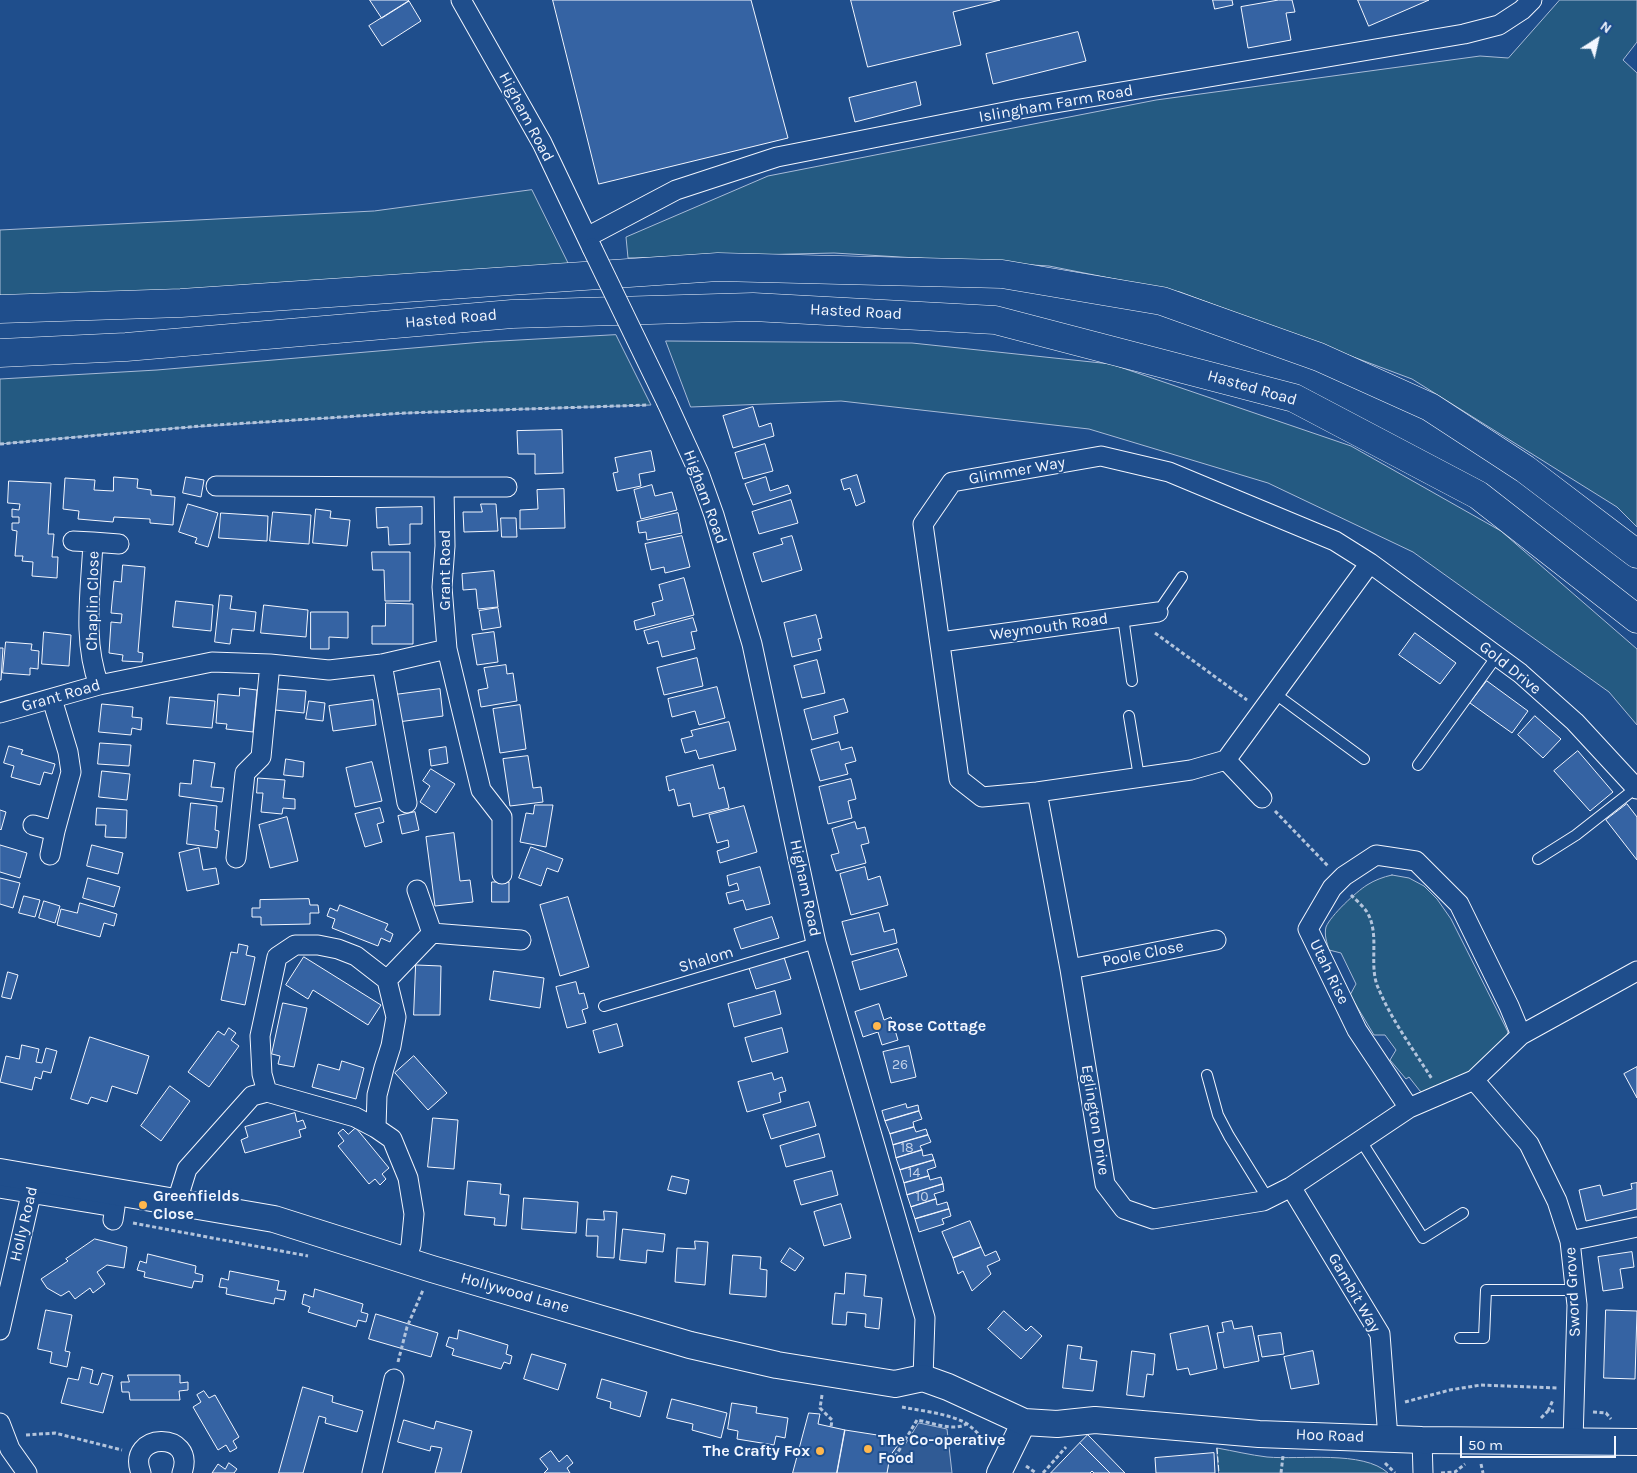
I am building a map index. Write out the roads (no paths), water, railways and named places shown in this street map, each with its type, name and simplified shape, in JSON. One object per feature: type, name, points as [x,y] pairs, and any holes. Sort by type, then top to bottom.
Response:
[{"type":"main road","name":"Hasted Road","points":[[0,309],[181,303],[718,267],[1002,274],[1162,302],[1319,357],[1430,407],[1525,469],[1637,554]]},
{"type":"main road","name":"Hasted Road","points":[[0,353],[126,347],[512,314],[753,307],[995,320],[1294,398],[1478,495],[1637,619]]},
{"type":"main road","name":"Hollywood Lane","points":[[0,1172],[33,1185],[178,1201],[274,1219],[406,1260],[429,1283],[778,1365],[895,1384],[923,1378]]},
{"type":"main road","points":[[923,1378],[948,1387],[1024,1422]]},
{"type":"main road","name":"Hoo Road","points":[[1024,1422],[1057,1424],[1095,1420],[1259,1434],[1387,1427],[1422,1440],[1637,1442]]},
{"type":"street","name":"Higham Road","points":[[461,0],[542,143],[699,473],[714,515],[752,644],[816,943],[925,1318],[923,1378]]},
{"type":"street","name":"Islingham Farm Road","points":[[590,242],[676,190],[777,157],[1020,109],[1464,34],[1499,25],[1522,10],[1532,0]]},
{"type":"street","name":"Glimmer Way","points":[[1226,760],[1190,770],[1038,792],[982,797],[959,779],[923,524],[952,482],[1101,456],[1169,472],[1335,541],[1370,563]]},
{"type":"street","points":[[216,486],[507,487]]},
{"type":"street","name":"Grant Road","points":[[0,713],[99,685],[212,662],[270,664],[329,670],[382,664],[448,649],[442,587],[446,546],[444,487]]},
{"type":"street","points":[[73,540],[94,542]]},
{"type":"street","name":"Chaplin Close","points":[[99,685],[90,652],[89,632],[94,542],[120,544]]},
{"type":"street","points":[[1262,798],[1226,760],[1370,563]]},
{"type":"street","name":"Gold Drive","points":[[1370,563],[1520,674],[1575,722],[1636,788]]},
{"type":"street","name":"Weymouth Road","points":[[941,642],[1158,612]]},
{"type":"street","points":[[448,649],[481,790],[502,817],[502,874]]},
{"type":"street","points":[[236,858],[245,773],[260,757],[270,664]]},
{"type":"street","points":[[382,664],[407,803]]},
{"type":"street","points":[[50,855],[71,772],[68,752],[52,699]]},
{"type":"street","name":"Eglington Drive","points":[[1038,792],[1070,969],[1105,1184],[1124,1209],[1153,1219],[1263,1201],[1291,1187],[1409,1108],[1474,1080]]},
{"type":"street","points":[[33,825],[55,832]]},
{"type":"street","name":"Utah Rise","points":[[1409,1108],[1358,1030],[1308,929],[1332,888],[1336,877],[1376,855],[1416,861],[1459,904],[1509,1006],[1520,1035]]},
{"type":"street","points":[[417,890],[432,933]]},
{"type":"street","points":[[432,933],[520,940]]},
{"type":"street","points":[[387,980],[432,933]]},
{"type":"street","name":"Poole Close","points":[[1070,969],[1216,940]]},
{"type":"street","points":[[268,1092],[262,1074],[260,1036],[276,958],[295,945],[318,945],[338,949],[356,956],[387,980],[396,1017],[391,1046],[377,1096],[376,1128]]},
{"type":"street","points":[[1474,1080],[1520,1035],[1637,970]]},
{"type":"street","name":"Sword Grove","points":[[1474,1080],[1528,1144],[1557,1200],[1570,1241],[1577,1305],[1573,1441]]},
{"type":"street","points":[[178,1201],[186,1170],[252,1096],[268,1092],[355,1117],[392,1139],[408,1178],[414,1214],[411,1245],[406,1260]]},
{"type":"street","points":[[0,1188],[33,1185],[115,1207],[113,1220]]},
{"type":"street","name":"Holly Road","points":[[0,1330],[33,1185]]},
{"type":"street","name":"Gambit Way","points":[[1291,1187],[1380,1334],[1387,1427]]},
{"type":"street","points":[[1570,1241],[1637,1227]]},
{"type":"street","points":[[372,1473],[394,1379]]},
{"type":"street","points":[[1003,1463],[1024,1422]]},
{"type":"street","points":[[3,1430],[10,1449],[27,1473]]},
{"type":"street","points":[[1422,1440],[1423,1473]]},
{"type":"street","points":[[141,1473],[138,1462],[140,1454],[149,1444],[156,1441],[173,1444],[182,1454],[184,1462],[182,1473]]},
{"type":"lane","points":[[1158,612],[1182,577]]},
{"type":"lane","points":[[1128,616],[1132,681]]},
{"type":"lane","points":[[1418,765],[1496,656]]},
{"type":"lane","points":[[1274,693],[1364,759]]},
{"type":"lane","points":[[1129,716],[1139,777]]},
{"type":"lane","points":[[1538,859],[1576,835],[1636,788]]},
{"type":"lane","name":"Shalom","points":[[604,1006],[816,943]]},
{"type":"lane","points":[[1207,1075],[1218,1114],[1229,1136],[1268,1199]]},
{"type":"lane","points":[[1360,1141],[1423,1238],[1463,1212]]},
{"type":"lane","points":[[1460,1338],[1484,1338],[1486,1290],[1576,1290]]},
{"type":"place","name":"Rose Cottage","points":[[877,1026]]},
{"type":"place","name":"Greenfields Close","points":[[143,1205]]},
{"type":"place","name":"The Co-operative Food","points":[[868,1449]]},
{"type":"place","name":"The Crafty Fox","points":[[820,1451]]}]
